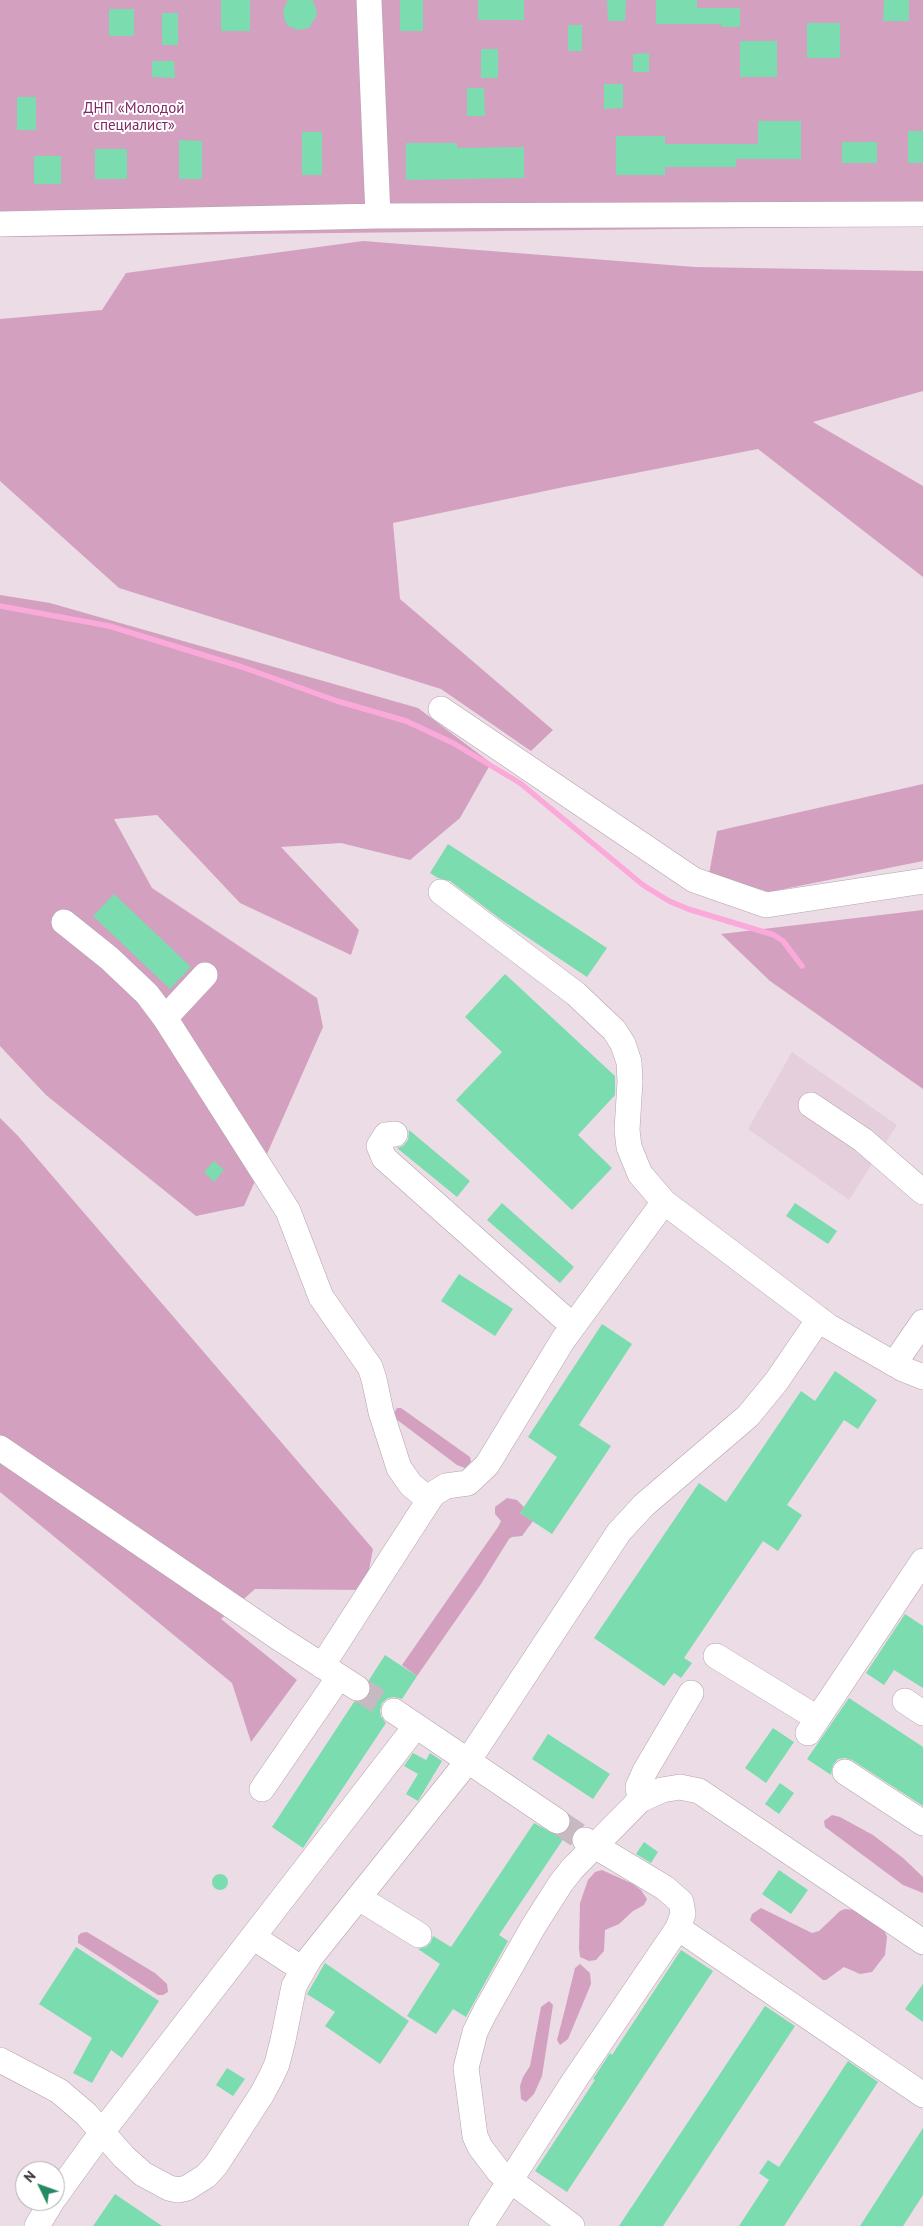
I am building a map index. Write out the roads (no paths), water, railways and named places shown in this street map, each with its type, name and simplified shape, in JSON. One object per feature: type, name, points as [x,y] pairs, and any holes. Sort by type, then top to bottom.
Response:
[{"type":"street","points":[[369,0],[378,216]]},
{"type":"street","points":[[0,224],[378,216],[923,214]]},
{"type":"street","points":[[441,709],[694,880],[766,905],[923,881]]},
{"type":"street","points":[[441,892],[576,994],[614,1030],[624,1044],[629,1062],[630,1082],[627,1130],[629,1147],[640,1174],[664,1202],[819,1319],[894,1364],[923,1377]]},
{"type":"street","points":[[64,922],[109,958],[147,994],[165,1018],[288,1211],[321,1297],[370,1367],[381,1412],[399,1468],[411,1485],[428,1499]]},
{"type":"street","points":[[165,1018],[205,975]]},
{"type":"street","points":[[811,1105],[864,1140],[923,1192]]},
{"type":"street","points":[[396,1134],[386,1135],[379,1146],[384,1158],[573,1326]]},
{"type":"street","points":[[262,1788],[339,1677],[428,1499],[438,1489],[468,1483],[487,1465],[573,1326],[664,1202]]},
{"type":"street","points":[[0,2060],[59,2091],[86,2114],[124,2157],[142,2174],[169,2188],[178,2190],[187,2188],[206,2176],[216,2165],[271,2077],[277,2064],[285,2033],[294,1986],[302,1969],[468,1761],[619,1532],[644,1505],[748,1416],[776,1382],[819,1319]]},
{"type":"street","points":[[894,1364],[923,1322]]},
{"type":"street","points":[[0,1448],[339,1677]]},
{"type":"street","points":[[716,1656],[812,1726],[923,1561]]},
{"type":"street","points":[[640,1800],[638,1788],[645,1771],[691,1693]]},
{"type":"street","points":[[394,1711],[557,1821]]},
{"type":"street","points":[[65,2183],[102,2132],[416,1726]]},
{"type":"street","points":[[845,1772],[923,1823]]},
{"type":"street","points":[[572,2226],[510,2181],[488,2160],[475,2136],[466,2068],[469,2053],[485,2012],[533,1927],[590,1843],[640,1800],[662,1790],[680,1787],[699,1791],[923,1942]]},
{"type":"street","points":[[481,2226],[574,2081],[678,1928],[683,1914],[681,1902],[665,1888],[590,1843]]},
{"type":"street","points":[[358,1898],[419,1935]]},
{"type":"street","points":[[678,1928],[923,2095]]},
{"type":"street","points":[[253,1937],[302,1969]]},
{"type":"street","points":[[37,2226],[46,2211]]},
{"type":"waterway","points":[[0,606],[109,626],[242,667],[337,701],[406,721],[453,743],[520,783],[643,885],[669,901],[688,909],[774,935],[783,941],[802,966]]},
{"type":"tunnel","points":[[357,1688],[394,1711]]},
{"type":"tunnel","points":[[557,1821],[585,1840]]},
{"type":"park label","name":"ДНП «Молодой специалист»","points":[[134,118]]}]
